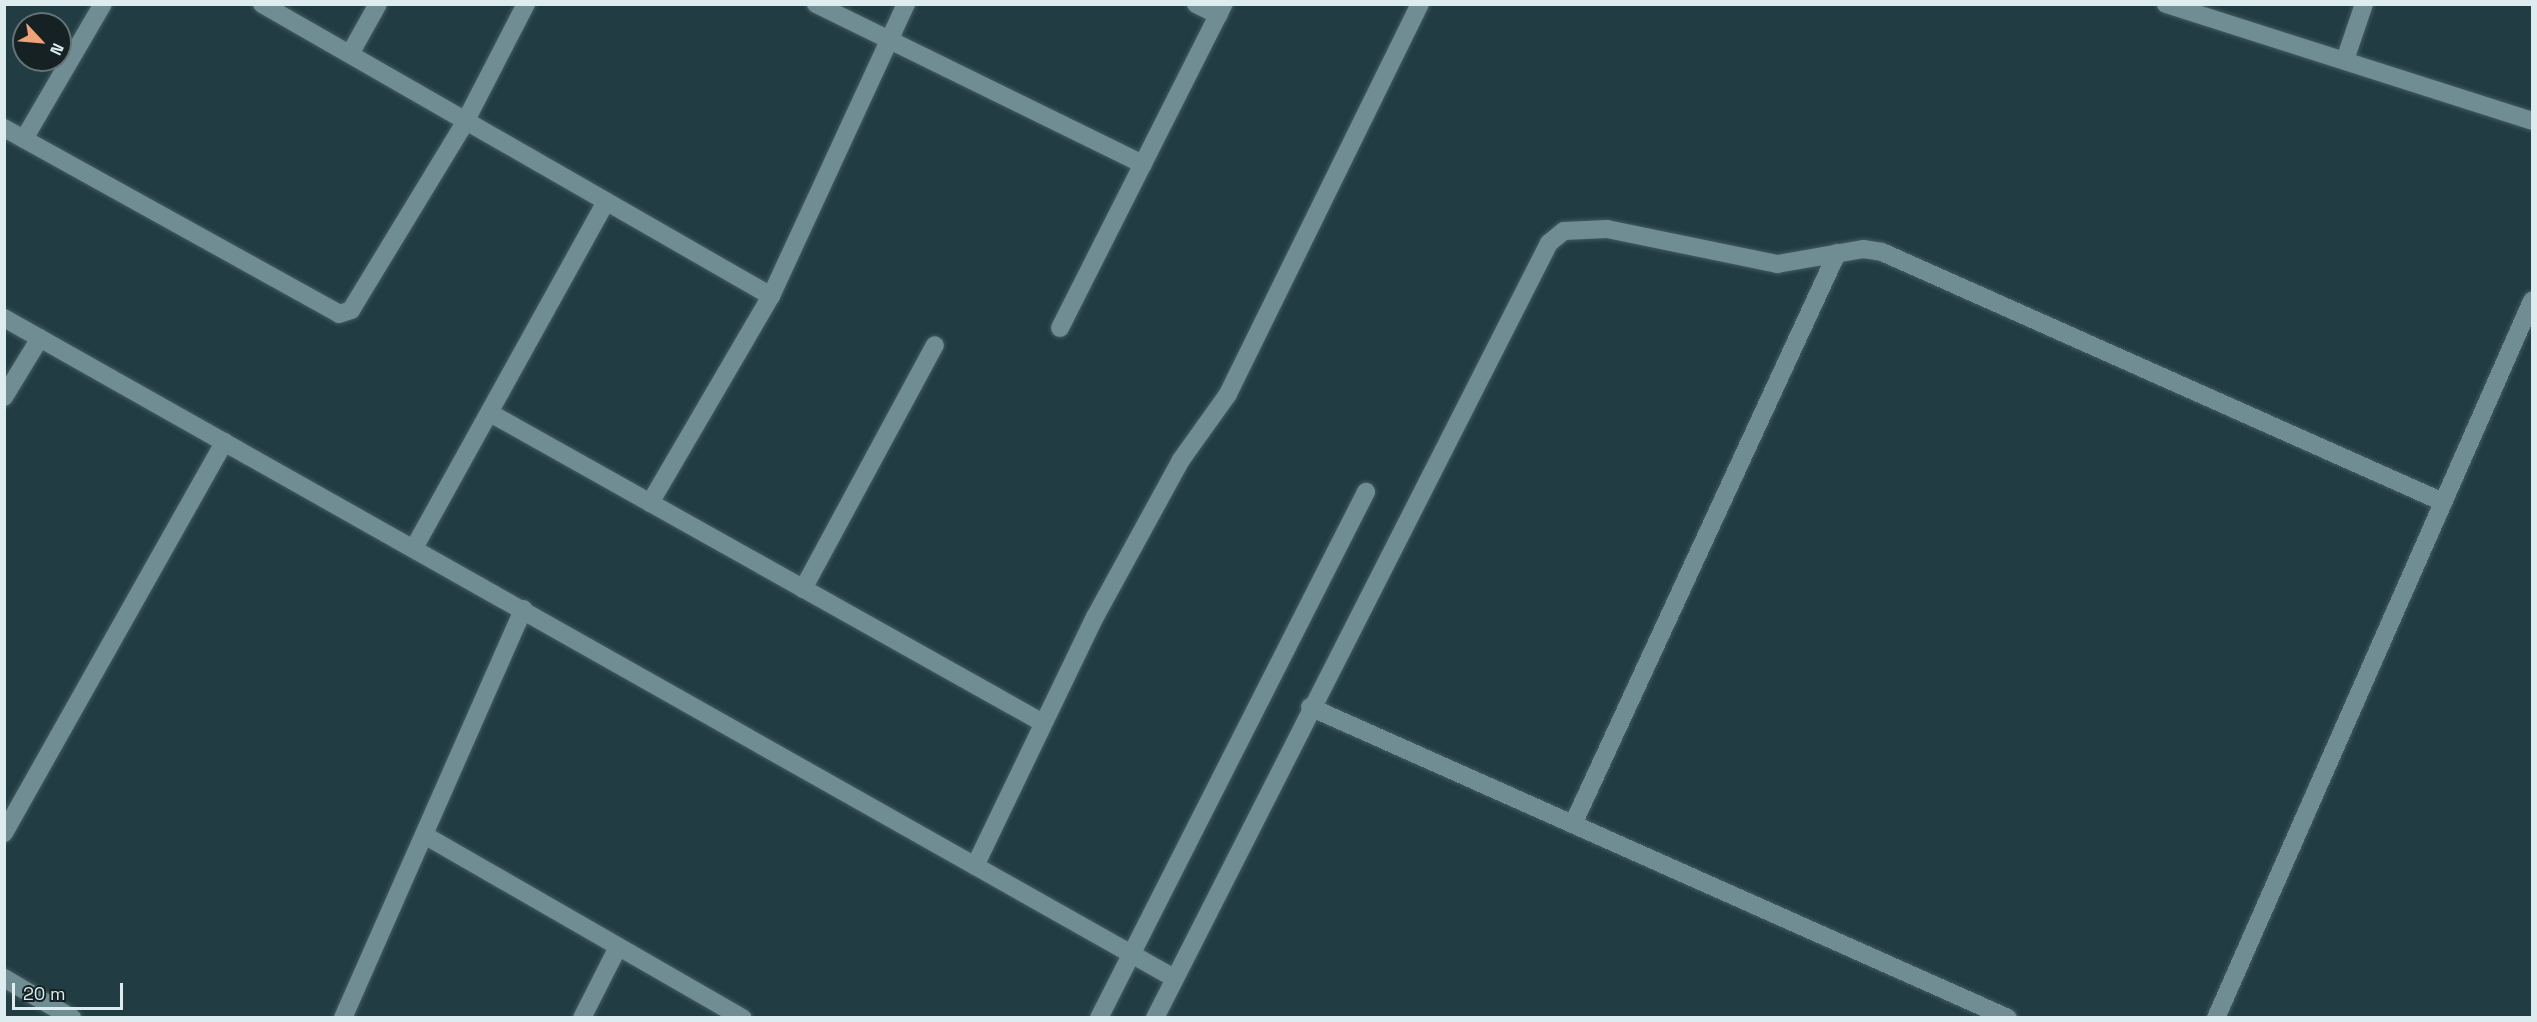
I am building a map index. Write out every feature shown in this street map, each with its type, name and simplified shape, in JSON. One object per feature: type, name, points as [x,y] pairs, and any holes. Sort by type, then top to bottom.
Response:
[{"type":"street","points":[[24,139],[103,4]]},
{"type":"street","points":[[262,4],[350,54],[464,124],[771,296]]},
{"type":"street","points":[[350,54],[378,4]]},
{"type":"street","points":[[4,128],[339,314],[351,310],[464,124],[526,4]]},
{"type":"street","points":[[816,4],[1143,164]]},
{"type":"street","points":[[650,503],[771,296],[906,4]]},
{"type":"street","points":[[1060,328],[1221,10],[1196,4]]},
{"type":"street","points":[[975,866],[1043,723],[1181,460],[1228,394],[1420,4]]},
{"type":"street","points":[[2166,4],[2532,121]]},
{"type":"street","points":[[2345,60],[2364,4]]},
{"type":"street","points":[[414,548],[605,204]]},
{"type":"street","points":[[1155,1017],[1310,707],[1549,243],[1583,226],[1777,264],[1837,253],[1882,252],[2443,502]]},
{"type":"street","points":[[1574,822],[1837,253]]},
{"type":"street","points":[[2216,1017],[2532,301]]},
{"type":"street","points":[[4,318],[1174,978]]},
{"type":"street","points":[[4,397],[40,338]]},
{"type":"street","points":[[803,588],[936,345]]},
{"type":"street","points":[[490,414],[1043,723]]},
{"type":"street","points":[[4,833],[224,442]]},
{"type":"street","points":[[1099,1017],[1366,492]]},
{"type":"street","points":[[343,1017],[426,837],[523,609]]},
{"type":"street","points":[[1310,707],[1574,822],[2008,1017]]},
{"type":"street","points":[[426,837],[742,1017]]},
{"type":"street","points":[[582,1017],[618,947]]},
{"type":"street","points":[[4,978],[72,1017]]}]
